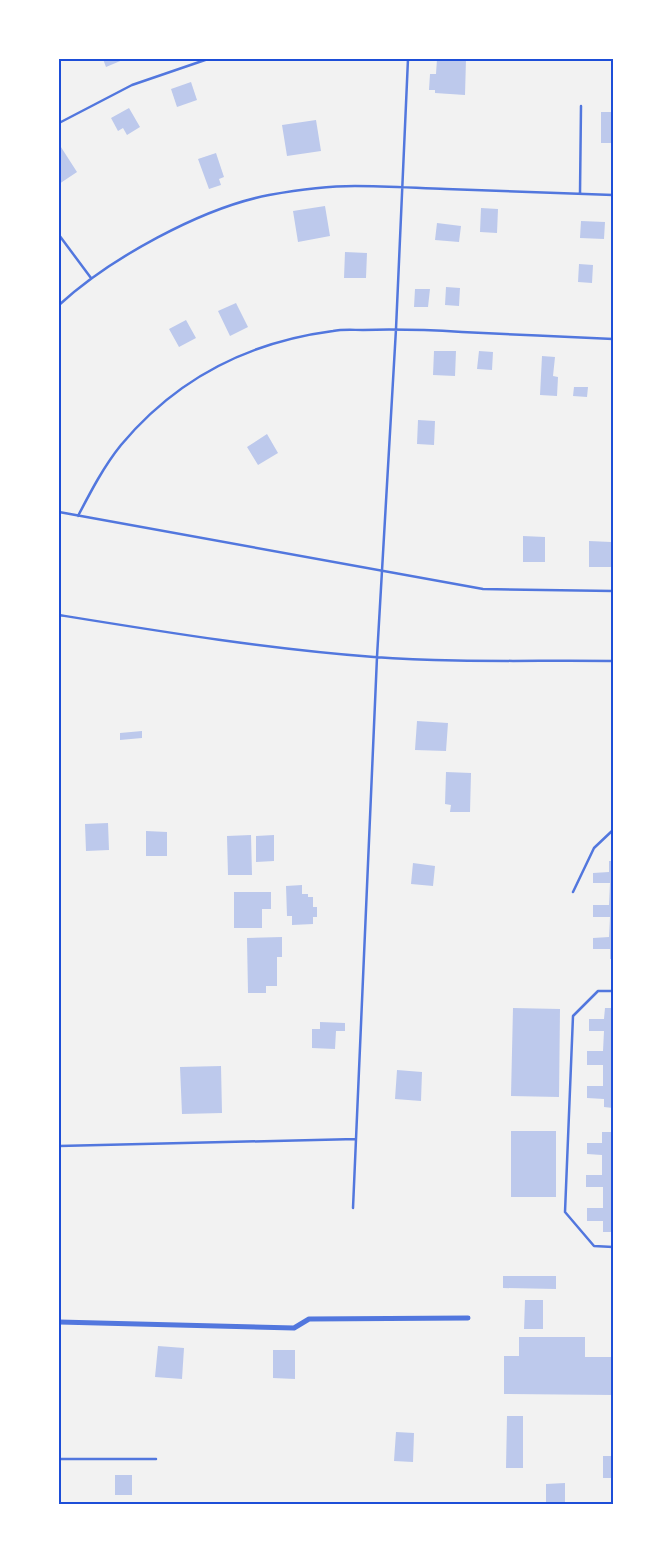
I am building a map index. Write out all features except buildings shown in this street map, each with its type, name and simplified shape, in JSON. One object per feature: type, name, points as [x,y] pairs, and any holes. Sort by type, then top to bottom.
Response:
[{"type":"street","points":[[59,1322],[294,1328],[309,1319],[468,1318]]},
{"type":"lane","points":[[59,122],[132,86],[208,59]]},
{"type":"lane","points":[[353,1208],[377,658],[396,329],[408,59]]},
{"type":"lane","points":[[580,193],[581,106]]},
{"type":"lane","points":[[59,305],[91,278],[136,250],[194,220],[267,196],[354,186],[613,194]]},
{"type":"lane","points":[[59,235],[91,278]]},
{"type":"lane","points":[[78,516],[97,479],[121,445],[150,414],[174,394],[217,366],[252,350],[334,330],[396,329],[613,339]]},
{"type":"lane","points":[[59,512],[483,589],[613,591]]},
{"type":"lane","points":[[59,615],[209,640],[286,650],[377,658],[613,661]]},
{"type":"lane","points":[[573,892],[594,848],[613,830]]},
{"type":"lane","points":[[613,991],[598,991],[573,1016],[565,1212],[594,1246],[613,1247]]},
{"type":"lane","points":[[59,1146],[356,1139]]},
{"type":"lane","points":[[59,1459],[156,1459]]}]
